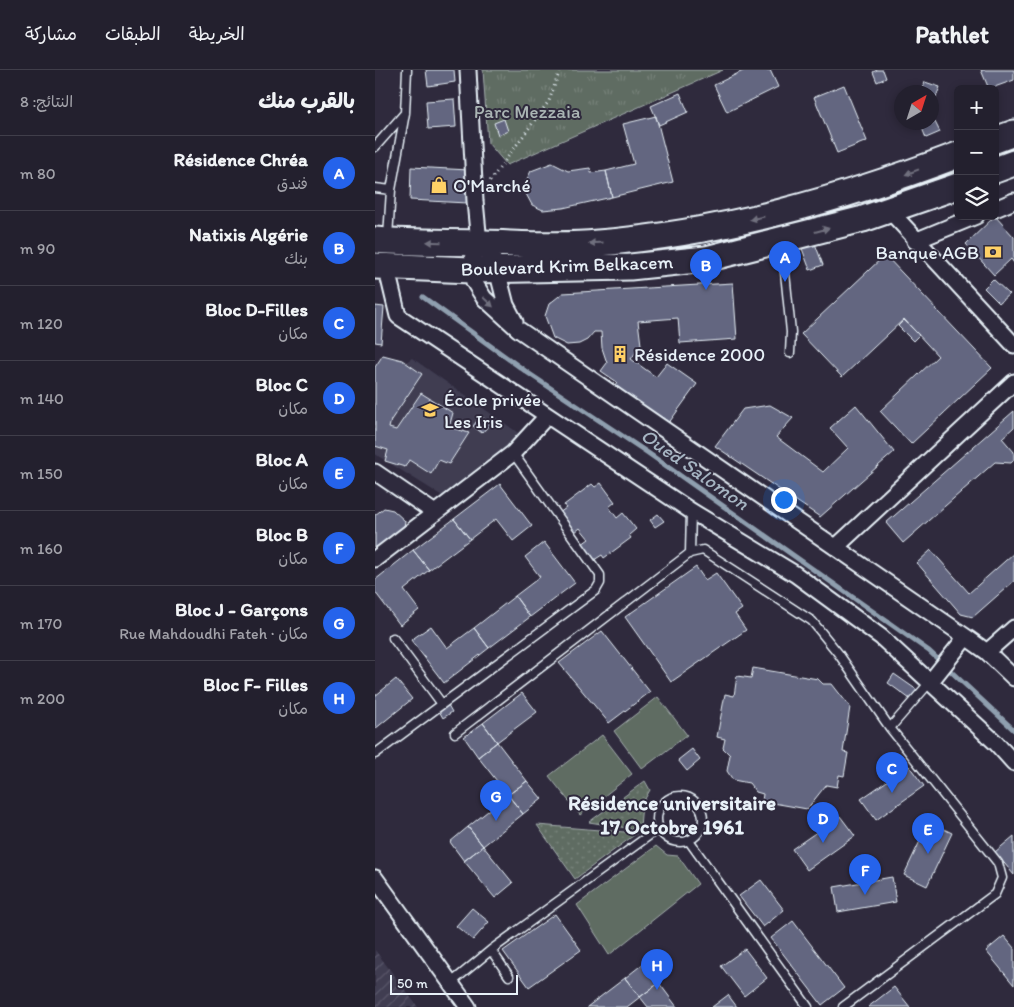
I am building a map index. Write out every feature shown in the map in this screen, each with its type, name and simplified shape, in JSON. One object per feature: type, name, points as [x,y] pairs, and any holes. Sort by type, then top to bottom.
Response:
[{"type":"main road","points":[[999,139],[1014,133]]},
{"type":"main road","name":"Boulevard Krim Belkacem","points":[[381,241],[598,243],[721,226],[791,211],[847,194],[954,155]]},
{"type":"main road","points":[[999,169],[1014,163]]},
{"type":"main road","name":"Boulevard Krim Belkacem","points":[[381,266],[497,270],[630,267],[707,259],[889,210],[954,187]]},
{"type":"street","points":[[468,70],[479,243],[473,256],[471,270],[478,292],[518,329],[835,547],[962,642],[987,652],[1014,678]]},
{"type":"street","points":[[999,207],[1014,201]]},
{"type":"street","points":[[889,210],[915,241],[1014,346]]},
{"type":"street","points":[[915,241],[966,220]]},
{"type":"street","points":[[479,243],[492,257],[506,305],[518,329]]},
{"type":"street","points":[[381,266],[398,316],[691,511],[795,574],[933,678],[1014,763]]},
{"type":"street","points":[[835,547],[1014,382]]},
{"type":"street","points":[[375,559],[513,453],[547,416]]},
{"type":"street","points":[[375,472],[435,513]]},
{"type":"street","points":[[987,652],[1014,628]]},
{"type":"street","points":[[933,678],[962,642]]},
{"type":"street","points":[[375,878],[468,1007]]},
{"type":"lane","points":[[381,241],[405,113],[407,70]]},
{"type":"lane","points":[[375,147],[405,113]]},
{"type":"lane","points":[[375,188],[391,190]]},
{"type":"lane","points":[[782,240],[791,332],[790,353]]},
{"type":"lane","points":[[375,754],[597,590],[600,583],[600,575],[513,453]]},
{"type":"lane","points":[[690,553],[691,511]]},
{"type":"lane","points":[[455,732],[690,553],[703,550],[812,621],[838,653],[890,728],[999,863],[1002,878],[995,894],[843,1007]]},
{"type":"lane","points":[[393,638],[442,704]]},
{"type":"lane","points":[[890,728],[933,678]]},
{"type":"lane","points":[[672,796],[688,797],[700,807],[703,822],[701,830],[689,841],[675,842],[668,840],[658,829],[656,822],[660,806],[672,796]]},
{"type":"lane","points":[[451,984],[491,950],[658,829]]},
{"type":"lane","points":[[689,841],[808,1007]]},
{"type":"lane","points":[[491,950],[509,976]]},
{"type":"path","points":[[475,201],[549,101],[559,70]]},
{"type":"shaded area","name":"École privée Les Iris","points":[[412,358],[524,437],[447,499],[375,454],[375,383]]},
{"type":"shaded area","points":[[375,950],[418,1007],[375,1007]]},
{"type":"green space","name":"Parc Mezzaia","points":[[483,70],[723,70],[507,165],[488,143]]},
{"type":"green space","points":[[658,697],[687,735],[642,769],[614,731]]},
{"type":"green space","points":[[602,735],[632,774],[580,815],[549,776]]},
{"type":"green space","points":[[645,781],[650,790],[642,804],[640,827],[633,829],[589,822]]},
{"type":"green space","points":[[537,825],[637,833],[575,879]]},
{"type":"green space","points":[[656,846],[667,855],[678,856],[698,884],[609,955],[577,905]]},
{"type":"building","points":[[426,70],[454,70],[455,82],[428,86]]},
{"type":"building","points":[[745,70],[770,70],[778,87],[727,112],[714,85]]},
{"type":"building","points":[[883,70],[886,78],[877,82],[873,72]]},
{"type":"building","points":[[981,70],[1014,70],[1014,80],[999,85],[987,85]]},
{"type":"building","points":[[844,85],[867,141],[837,153],[814,97]]},
{"type":"building","points":[[680,93],[688,112],[659,125],[651,106]]},
{"type":"building","points":[[454,99],[456,127],[428,129],[426,101]]},
{"type":"building","points":[[656,116],[673,182],[612,197],[606,171],[634,164],[623,124]]},
{"type":"building","points":[[504,119],[508,131],[498,135],[494,123]]},
{"type":"building","points":[[923,130],[939,130],[940,132],[926,138]]},
{"type":"building","points":[[552,163],[568,171],[590,168],[591,173],[606,171],[612,197],[563,208],[543,210],[532,205],[525,192],[526,181],[531,171]]},
{"type":"building","name":"O'Marché","points":[[411,167],[469,170],[467,203],[410,200]]},
{"type":"building","name":"Banque AGB","points":[[991,220],[999,220],[1014,237],[1014,263],[1011,259],[994,275],[966,244]]},
{"type":"building","points":[[814,241],[823,265],[810,270],[801,246]]},
{"type":"building","points":[[885,255],[992,368],[911,444],[880,411],[938,356],[904,319],[842,377],[801,334]]},
{"type":"building","points":[[993,279],[1009,294],[999,303],[984,288]]},
{"type":"building","name":"Résidence 2000","points":[[733,283],[737,339],[680,343],[678,318],[638,321],[641,345],[631,359],[656,377],[667,363],[697,384],[668,424],[615,385],[617,382],[601,371],[607,363],[602,348],[601,332],[594,332],[587,340],[579,344],[567,345],[553,338],[545,316],[549,304],[563,293]]},
{"type":"building","points":[[375,306],[384,307],[381,343],[375,342]]},
{"type":"building","points":[[904,320],[919,335],[913,341],[898,326]]},
{"type":"building","points":[[383,355],[402,360],[422,374],[391,420],[389,428],[396,430],[421,393],[453,413],[449,427],[469,433],[449,464],[439,460],[431,474],[409,460],[405,467],[385,461],[388,450],[375,446],[375,367]]},
{"type":"building","points":[[770,405],[793,418],[776,437],[823,472],[848,448],[830,428],[856,405],[894,452],[820,517],[715,446],[743,409]]},
{"type":"building","points":[[1014,411],[1014,427],[1002,438],[1014,452],[1014,460],[1011,463],[995,462],[903,543],[886,523]]},
{"type":"building","points":[[481,416],[490,424],[482,433],[473,426]]},
{"type":"building","points":[[601,483],[615,502],[609,507],[617,518],[623,513],[636,529],[629,535],[631,538],[604,558],[602,555],[594,560],[582,544],[589,539],[580,528],[574,533],[559,513],[566,508],[564,505],[592,484],[595,487]]},
{"type":"building","points":[[500,484],[532,526],[513,541],[496,519],[470,539],[454,519]]},
{"type":"building","points":[[384,508],[393,510],[405,521],[403,532],[375,553],[375,515]]},
{"type":"building","points":[[658,514],[664,521],[655,527],[650,520]]},
{"type":"building","points":[[454,519],[470,539],[429,570],[413,550]]},
{"type":"building","points":[[544,542],[575,583],[530,617],[515,596],[540,577],[525,557]]},
{"type":"building","points":[[413,550],[429,570],[404,590],[419,610],[400,625],[375,592],[375,580]]},
{"type":"building","points":[[931,550],[969,593],[1014,553],[1014,581],[973,617],[961,614],[917,563]]},
{"type":"building","points":[[696,567],[705,580],[716,573],[742,609],[735,614],[746,630],[671,682],[625,617]]},
{"type":"building","points":[[515,596],[530,617],[489,648],[474,628]]},
{"type":"building","points":[[431,626],[447,648],[474,628],[489,648],[444,683],[411,640]]},
{"type":"building","points":[[602,631],[650,692],[609,723],[559,663]]},
{"type":"building","points":[[753,668],[818,679],[823,684],[832,684],[850,707],[843,752],[848,753],[844,776],[839,775],[837,787],[826,785],[807,809],[762,801],[763,794],[756,792],[749,783],[733,780],[727,771],[730,755],[723,748],[725,739],[717,737],[725,694],[734,696],[737,676],[751,678]]},
{"type":"building","points":[[894,674],[917,690],[910,699],[888,683]]},
{"type":"building","points":[[396,679],[412,699],[375,729],[375,696]]},
{"type":"building","points":[[522,693],[537,712],[497,742],[483,723]]},
{"type":"building","points":[[448,705],[452,712],[443,718],[439,711]]},
{"type":"building","points":[[483,723],[497,742],[478,757],[464,737]]},
{"type":"building","points":[[497,742],[527,781],[508,795],[478,757]]},
{"type":"building","points":[[692,749],[700,760],[687,771],[678,760]]},
{"type":"building","points":[[909,766],[924,786],[876,820],[861,799]]},
{"type":"building","points":[[527,781],[542,799],[523,814],[508,795]]},
{"type":"building","points":[[508,795],[523,814],[483,846],[468,827]]},
{"type":"building","points":[[840,816],[855,836],[807,870],[792,849]]},
{"type":"building","points":[[929,822],[952,833],[927,886],[904,875]]},
{"type":"building","points":[[468,827],[483,846],[464,861],[450,842]]},
{"type":"building","points":[[1014,836],[1014,875],[995,852]]},
{"type":"building","points":[[483,846],[513,883],[495,898],[464,861]]},
{"type":"building","points":[[892,877],[896,902],[838,912],[834,887]]},
{"type":"building","points":[[761,880],[784,910],[763,927],[739,896]]},
{"type":"building","points":[[472,908],[489,922],[473,940],[456,926]]},
{"type":"building","points":[[555,914],[581,950],[529,987],[503,951]]},
{"type":"building","points":[[793,921],[844,988],[822,1005],[771,938]]},
{"type":"building","points":[[1004,936],[1014,948],[1014,985],[986,951]]},
{"type":"building","points":[[745,949],[767,978],[744,996],[721,966]]},
{"type":"building","points":[[644,963],[659,983],[640,997],[625,978]]},
{"type":"building","points":[[625,978],[640,997],[627,1007],[587,1007]]},
{"type":"building","points":[[659,983],[677,1007],[648,1007],[640,997]]},
{"type":"building","points":[[894,987],[910,1007],[868,1007]]},
{"type":"building","points":[[728,995],[737,1007],[712,1007]]},
{"type":"waterway","name":"Oued Salomon","points":[[423,297],[528,373],[648,453],[929,651],[1014,730]]},
{"type":"place","name":"O'Marché","points":[[439,185]]},
{"type":"place","name":"Banque AGB","points":[[993,252]]},
{"type":"place","name":"Résidence Chréa","points":[[785,282]]},
{"type":"place","name":"Natixis Algérie","points":[[706,290]]},
{"type":"place","name":"Résidence 2000","points":[[620,354]]},
{"type":"place","name":"École privée Les Iris","points":[[430,410]]},
{"type":"place","name":"Bloc D-Filles","points":[[892,793]]},
{"type":"place","name":"Bloc J - Garçons","points":[[496,821]]},
{"type":"place","name":"Bloc C","points":[[823,843]]},
{"type":"place","name":"Bloc A","points":[[928,854]]},
{"type":"place","name":"Bloc B","points":[[865,895]]},
{"type":"place","name":"Bloc F- Filles","points":[[657,990]]},
{"type":"district","name":"Résidence universitaire 17 Octobre 1961","points":[[672,815]]}]
